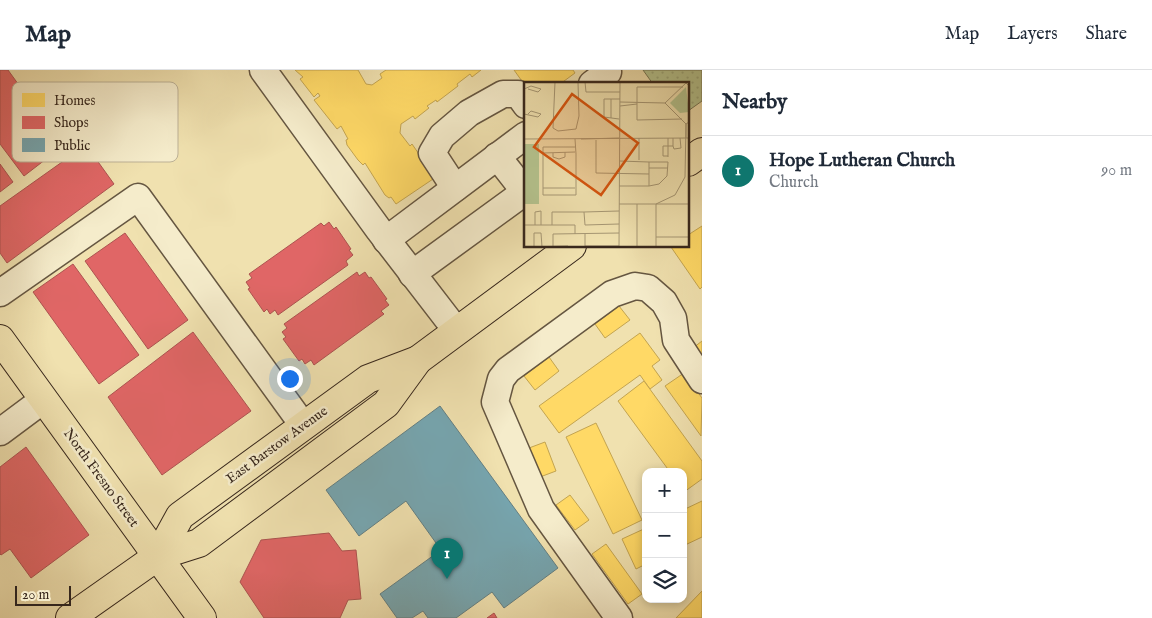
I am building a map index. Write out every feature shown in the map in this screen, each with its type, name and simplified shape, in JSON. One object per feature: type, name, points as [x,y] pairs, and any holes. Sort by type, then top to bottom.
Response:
[{"type":"main road","points":[[690,161],[702,152]]},
{"type":"main road","name":"East Barstow Avenue","points":[[70,618],[158,556],[199,543],[386,404],[418,360],[567,248]]},
{"type":"main road","name":"North Fresno Street","points":[[0,339],[202,618]]},
{"type":"main road","name":"East Barstow Avenue","points":[[158,556],[180,516],[368,379],[418,360]]},
{"type":"lane","points":[[263,70],[386,240],[456,330]]},
{"type":"lane","points":[[455,188],[432,153],[442,136],[469,114],[503,94],[518,94],[524,102]]},
{"type":"lane","points":[[386,240],[524,136]]},
{"type":"lane","points":[[497,156],[524,191]]},
{"type":"lane","points":[[412,274],[524,193]]},
{"type":"lane","points":[[0,293],[138,197],[303,425]]},
{"type":"lane","points":[[619,618],[541,509],[498,410],[495,402],[496,391],[501,379],[508,370],[612,294],[634,286],[648,288],[664,302],[673,318],[676,340],[702,380]]},
{"type":"lane","points":[[0,432],[43,400]]},
{"type":"green space","points":[[643,70],[702,70],[702,101],[690,110],[690,82],[652,82]]},
{"type":"building: Homes","points":[[295,70],[358,70],[366,84],[372,85],[382,78],[380,74],[386,70],[481,70],[472,77],[470,74],[437,102],[436,100],[427,106],[429,108],[415,119],[413,116],[401,124],[400,133],[410,146],[412,144],[423,160],[421,161],[426,167],[428,166],[436,177],[396,204],[391,197],[389,198],[385,195],[365,163],[363,165],[347,145],[346,140],[348,139],[341,126],[337,129],[314,100],[320,96],[318,93],[314,97],[300,79],[303,77]]},
{"type":"building: Homes","points":[[514,70],[573,70],[575,73],[563,82],[524,82],[524,84]]},
{"type":"building: Homes","points":[[702,226],[702,287],[700,289],[672,248],[690,248],[690,234]]},
{"type":"building: Homes","points":[[619,306],[630,320],[605,338],[595,324]]},
{"type":"building: Homes","points":[[640,333],[660,360],[652,366],[662,380],[650,389],[640,375],[559,433],[539,406]]},
{"type":"building: Homes","points":[[702,341],[702,359],[693,348]]},
{"type":"building: Homes","points":[[549,357],[559,371],[535,390],[524,376]]},
{"type":"building: Homes","points":[[684,373],[702,398],[701,436],[665,386]]},
{"type":"building: Homes","points":[[644,381],[702,461],[702,479],[687,490],[687,468],[667,468],[618,401]]},
{"type":"building: Homes","points":[[596,423],[642,520],[613,534],[566,437]]},
{"type":"building: Homes","points":[[545,442],[556,471],[540,477],[529,448]]},
{"type":"building: Homes","points":[[570,495],[589,520],[575,530],[556,505]]},
{"type":"building: Homes","points":[[702,501],[702,537],[687,544],[687,513],[687,508]]},
{"type":"building: Homes","points":[[642,530],[642,566],[636,569],[622,539]]},
{"type":"building: Homes","points":[[606,544],[642,594],[628,604],[592,554]]},
{"type":"building: Homes","points":[[702,591],[702,618],[676,618]]},
{"type":"building: Shops","points":[[0,70],[8,70],[17,82],[12,82],[12,160],[0,144]]},
{"type":"building: Shops","points":[[14,162],[42,162],[24,176]]},
{"type":"building: Shops","points":[[62,162],[98,162],[114,184],[7,263],[0,253],[0,206]]},
{"type":"building: Shops","points":[[0,164],[13,182],[0,192]]},
{"type":"building: Shops","points":[[329,222],[334,229],[336,227],[351,249],[349,250],[353,255],[346,261],[348,265],[278,315],[275,310],[270,314],[267,309],[264,312],[248,289],[250,288],[246,282],[252,278],[249,274],[321,223],[324,226]]},
{"type":"building: Shops","points":[[125,233],[188,320],[148,349],[85,261]]},
{"type":"building: Shops","points":[[73,264],[139,355],[99,384],[33,292]]},
{"type":"building: Shops","points":[[357,272],[359,276],[365,272],[369,278],[371,277],[387,299],[385,300],[389,305],[381,311],[384,314],[314,365],[311,360],[305,364],[302,359],[299,361],[283,339],[286,337],[282,332],[287,328],[284,324]]},
{"type":"building: Shops","points":[[193,332],[251,411],[162,475],[108,397]]},
{"type":"building: Shops","points":[[26,447],[89,535],[31,578],[10,549],[0,554],[0,467]]},
{"type":"building: Shops","points":[[329,533],[342,551],[356,550],[361,599],[348,600],[340,618],[264,618],[240,582],[261,540]]},
{"type":"building: Shops","points":[[494,613],[497,618],[487,618]]},
{"type":"building: Public","points":[[440,406],[558,568],[504,608],[492,592],[456,618],[428,618],[423,611],[412,618],[397,618],[380,594],[441,550],[406,501],[359,536],[326,490]]},
{"type":"place","name":"Hope Lutheran Church","points":[[447,579]]}]
